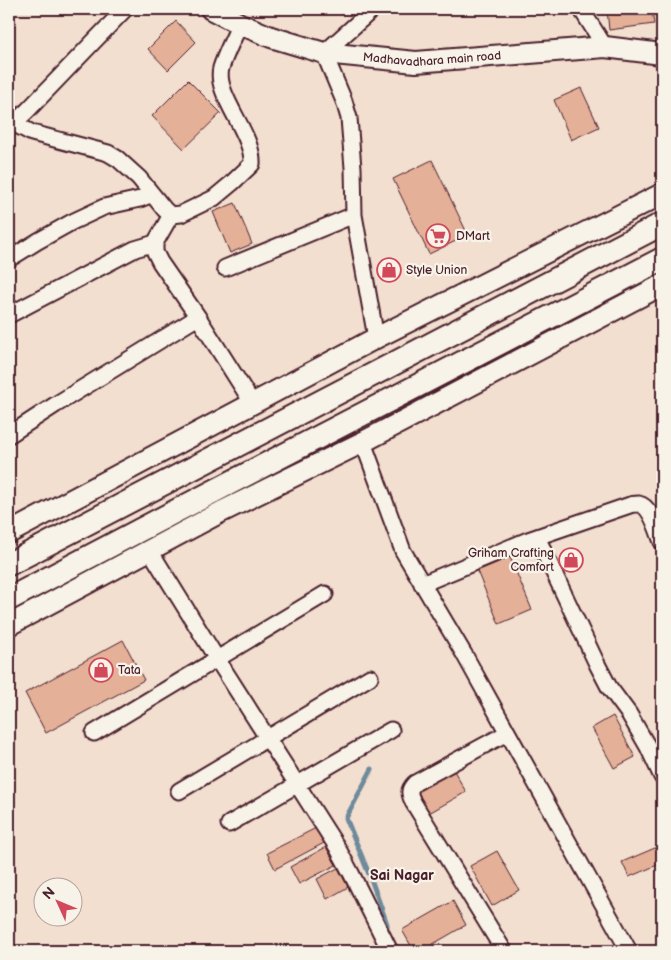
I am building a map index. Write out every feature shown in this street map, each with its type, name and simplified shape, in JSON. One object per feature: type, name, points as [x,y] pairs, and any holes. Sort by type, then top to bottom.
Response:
[{"type":"main road","points":[[9,564],[662,224]]},
{"type":"main road","points":[[9,599],[662,259]]},
{"type":"street","points":[[126,9],[11,126],[108,153],[118,159],[139,178],[165,210],[171,214],[181,214],[214,198],[232,184],[252,164],[253,155],[226,97],[222,82],[221,69],[240,24]]},
{"type":"street","name":"Madhavadhara main road","points":[[211,9],[271,37],[324,52],[416,62],[605,47],[662,54]]},
{"type":"street","points":[[373,9],[324,52],[350,118],[354,215],[376,338]]},
{"type":"street","points":[[581,9],[605,47]]},
{"type":"street","points":[[9,259],[38,240],[104,207],[140,199],[152,194]]},
{"type":"street","points":[[9,533],[376,338],[662,194]]},
{"type":"street","points":[[171,214],[155,243],[155,252],[253,404]]},
{"type":"street","points":[[225,268],[354,215]]},
{"type":"street","points":[[9,315],[135,249],[155,243]]},
{"type":"street","points":[[9,625],[221,512],[363,442],[662,285]]},
{"type":"street","points":[[9,436],[55,405],[198,317]]},
{"type":"street","points":[[363,442],[402,551],[464,654],[629,951]]},
{"type":"street","points":[[422,584],[537,537],[630,505],[638,504],[645,506],[651,514],[662,542]]},
{"type":"street","points":[[537,537],[609,687],[655,744],[662,777]]},
{"type":"street","points":[[150,549],[217,660],[337,847],[390,951]]},
{"type":"street","points":[[94,733],[324,594]]},
{"type":"street","points":[[179,791],[370,677]]},
{"type":"street","points":[[229,824],[391,730]]},
{"type":"street","points":[[504,951],[413,802],[410,794],[411,787],[415,783],[507,733]]},
{"type":"building","points":[[607,9],[652,9],[654,24],[609,30]]},
{"type":"building","points":[[176,21],[196,42],[168,70],[148,49]]},
{"type":"building","points":[[188,80],[221,113],[184,149],[152,116]]},
{"type":"building","points":[[581,88],[599,127],[571,140],[554,100]]},
{"type":"building","points":[[432,160],[468,235],[429,254],[393,179]]},
{"type":"building","points":[[235,203],[252,244],[230,253],[213,212]]},
{"type":"building","points":[[510,557],[532,610],[499,624],[477,571]]},
{"type":"building","points":[[123,640],[144,680],[46,733],[25,693]]},
{"type":"building","points":[[613,716],[635,757],[614,768],[592,728]]},
{"type":"building","points":[[453,769],[466,792],[429,813],[415,790]]},
{"type":"building","points":[[316,828],[324,843],[275,869],[267,853]]},
{"type":"building","points":[[662,845],[662,863],[629,877],[622,862]]},
{"type":"building","points":[[326,847],[336,865],[299,884],[290,867]]},
{"type":"building","points":[[497,851],[519,890],[492,906],[470,866]]},
{"type":"building","points":[[338,868],[348,887],[327,899],[317,879]]},
{"type":"building","points":[[453,901],[466,925],[421,951],[414,951],[402,930]]},
{"type":"waterway","points":[[372,769],[346,818],[387,924],[387,935]]},
{"type":"place","name":"DMart","points":[[438,236]]},
{"type":"place","name":"Style Union","points":[[389,270]]},
{"type":"place","name":"Griham Crafting Comfort","points":[[571,560]]},
{"type":"place","name":"Tata","points":[[101,670]]},
{"type":"district","name":"Sai Nagar","points":[[402,875]]}]
